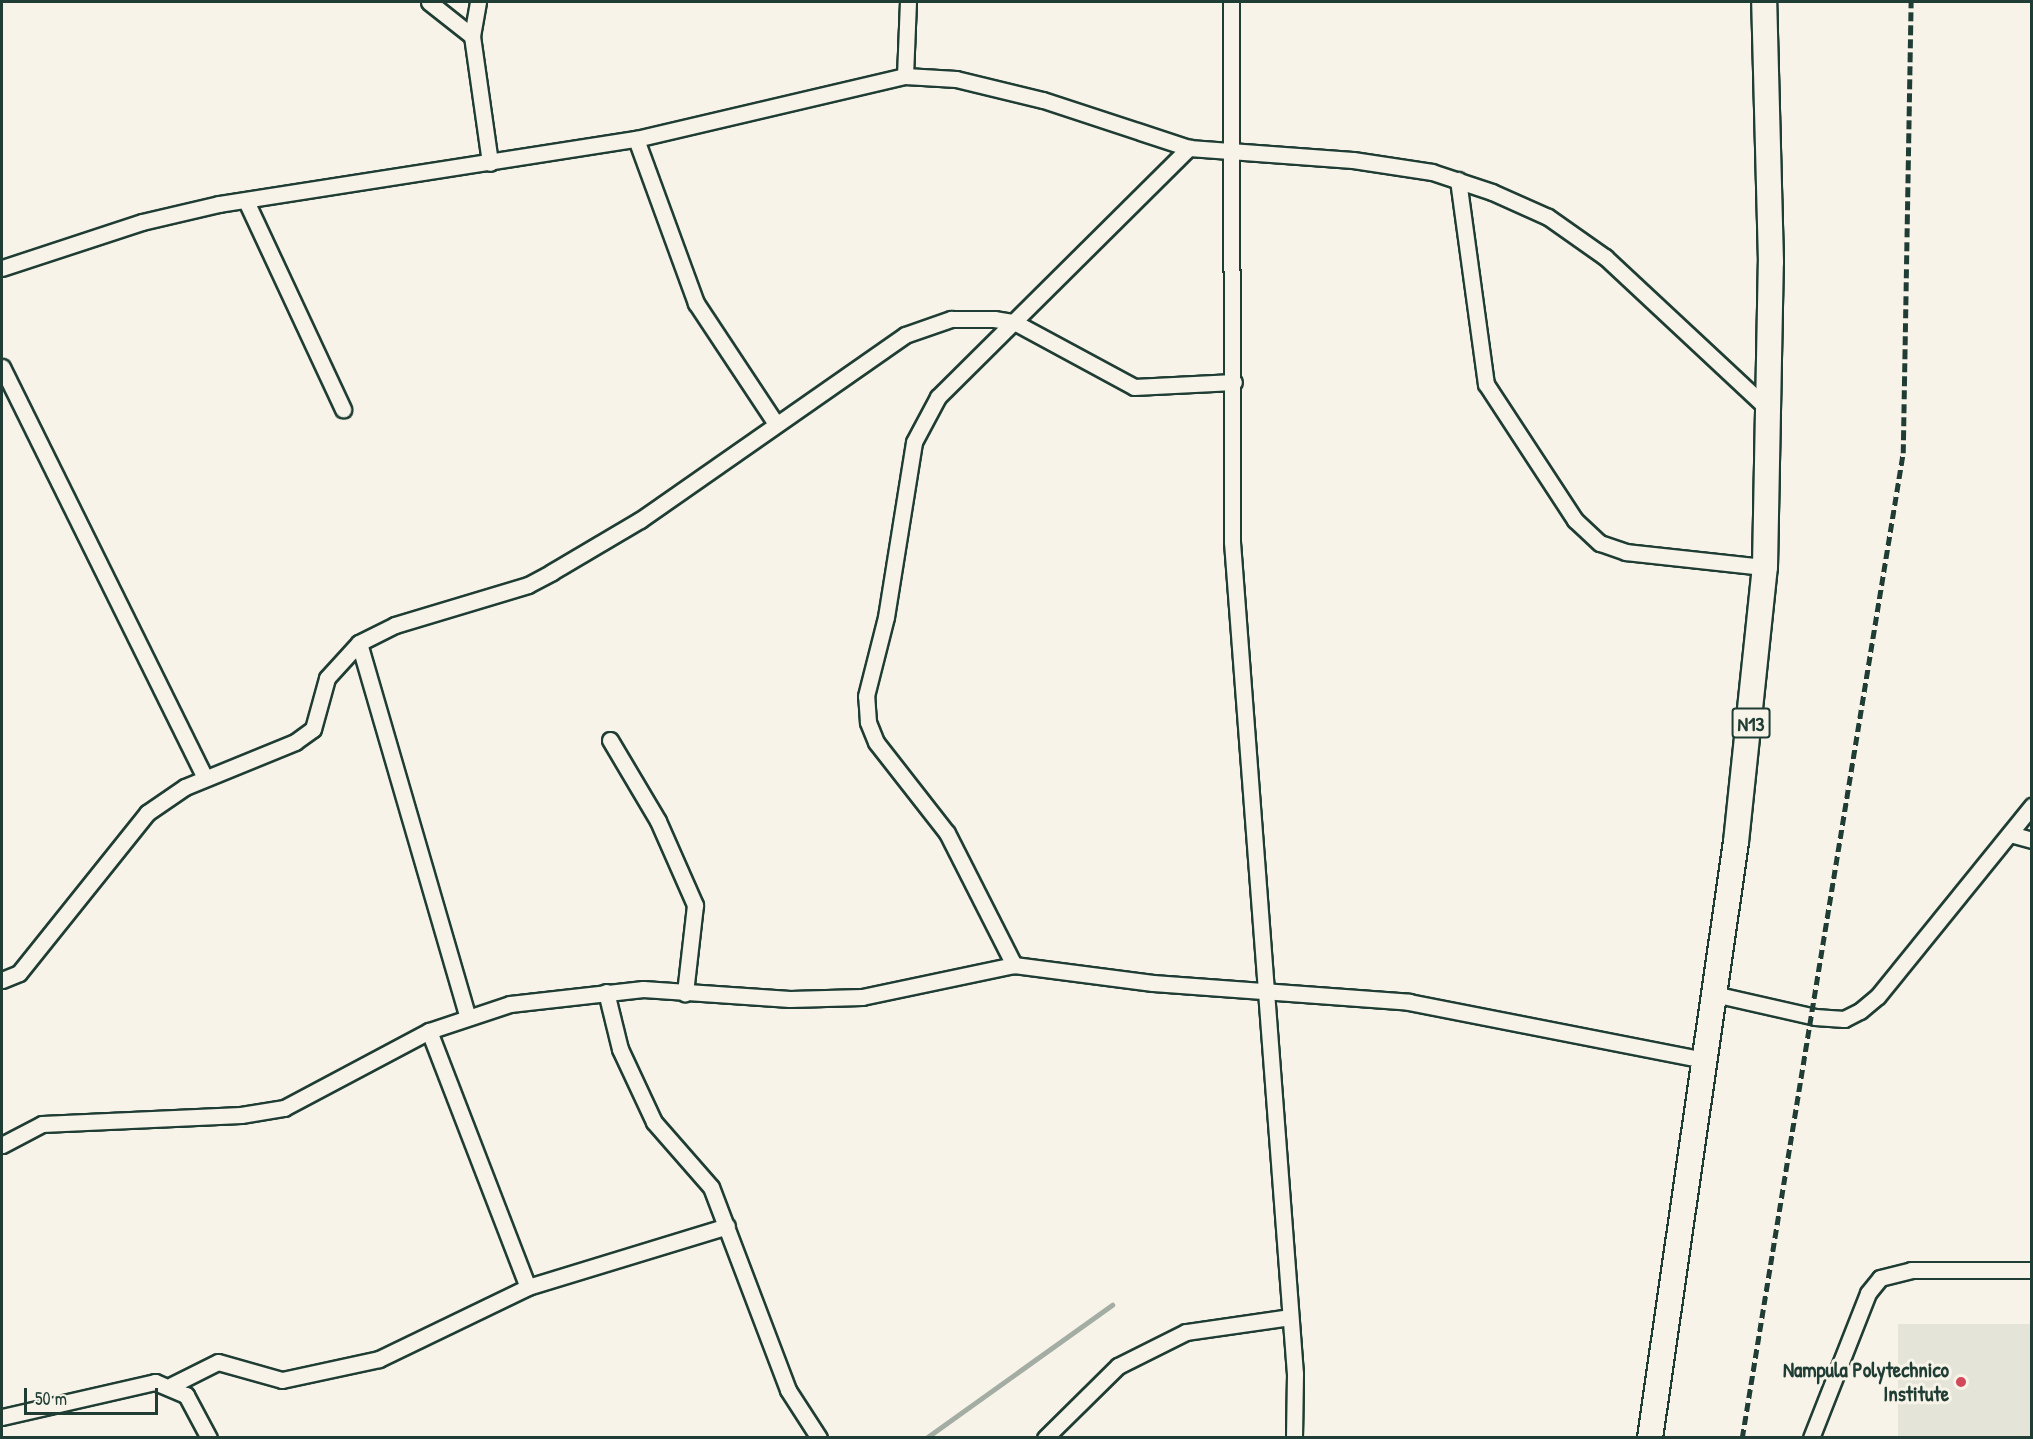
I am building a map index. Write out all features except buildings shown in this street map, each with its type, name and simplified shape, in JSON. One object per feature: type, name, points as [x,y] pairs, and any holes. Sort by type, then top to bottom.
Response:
[{"type":"main road","name":"N13","points":[[1650,1437],[1752,715],[1766,567],[1772,262],[1764,2]]},
{"type":"street","points":[[429,2],[472,36]]},
{"type":"street","points":[[478,2],[472,36],[490,162]]},
{"type":"street","points":[[905,76],[908,2]]},
{"type":"street","points":[[1231,2],[1234,382],[1232,542],[1290,1317],[1294,1437]]},
{"type":"street","points":[[2,268],[142,222],[246,201],[636,139],[905,76],[983,83],[1189,148],[1233,156],[1353,160],[1458,180],[1548,217],[1605,257],[1768,409]]},
{"type":"street","points":[[636,139],[696,303],[776,424]]},
{"type":"street","points":[[1014,965],[943,825],[876,742],[868,722],[866,696],[886,617],[914,442],[938,397],[1189,148]]},
{"type":"street","points":[[1458,180],[1485,384],[1575,520],[1600,543],[1626,552],[1766,567]]},
{"type":"street","points":[[246,201],[343,409]]},
{"type":"street","points":[[2,980],[19,974],[147,813],[205,778],[295,742],[313,729],[327,678],[359,643],[395,625],[528,585],[640,520],[905,334],[951,319],[1014,322],[1134,387],[1234,382]]},
{"type":"street","points":[[2,367],[205,778]]},
{"type":"street","points":[[359,643],[467,1015]]},
{"type":"street","points":[[610,740],[658,821],[695,905],[685,993]]},
{"type":"street","points":[[1714,994],[1815,1017],[1844,1019],[1860,1011],[1878,996],[2031,806]]},
{"type":"street","points":[[2010,834],[2031,840]]},
{"type":"street","points":[[2,1145],[42,1124],[241,1115],[284,1108],[429,1031],[467,1015],[606,992],[862,997],[1014,965],[1264,993],[1409,1002],[1705,1060]]},
{"type":"street","points":[[606,992],[620,1049],[654,1122],[699,1169],[727,1226],[788,1390],[819,1437]]},
{"type":"street","points":[[429,1031],[528,1287]]},
{"type":"street","points":[[172,1385],[218,1362],[282,1380],[379,1359],[528,1287],[727,1226]]},
{"type":"street","points":[[1811,1437],[1868,1293],[1880,1278],[1911,1270],[2031,1270]]},
{"type":"street","points":[[1044,1437],[1094,1385],[1175,1337],[1221,1324],[1290,1317]]},
{"type":"street","points":[[2,1417],[156,1382],[172,1385],[186,1395],[209,1437]]},
{"type":"shaded area","name":"Nampula Polytechnico Institute","points":[[1898,1324],[2031,1324],[2031,1437],[1898,1437]]},
{"type":"waterway","points":[[926,1438],[1112,1305]]},
{"type":"railway","points":[[1742,1438],[1903,453],[1911,2]]},
{"type":"place","name":"Nampula Polytechnico Institute","points":[[1961,1382]]}]
